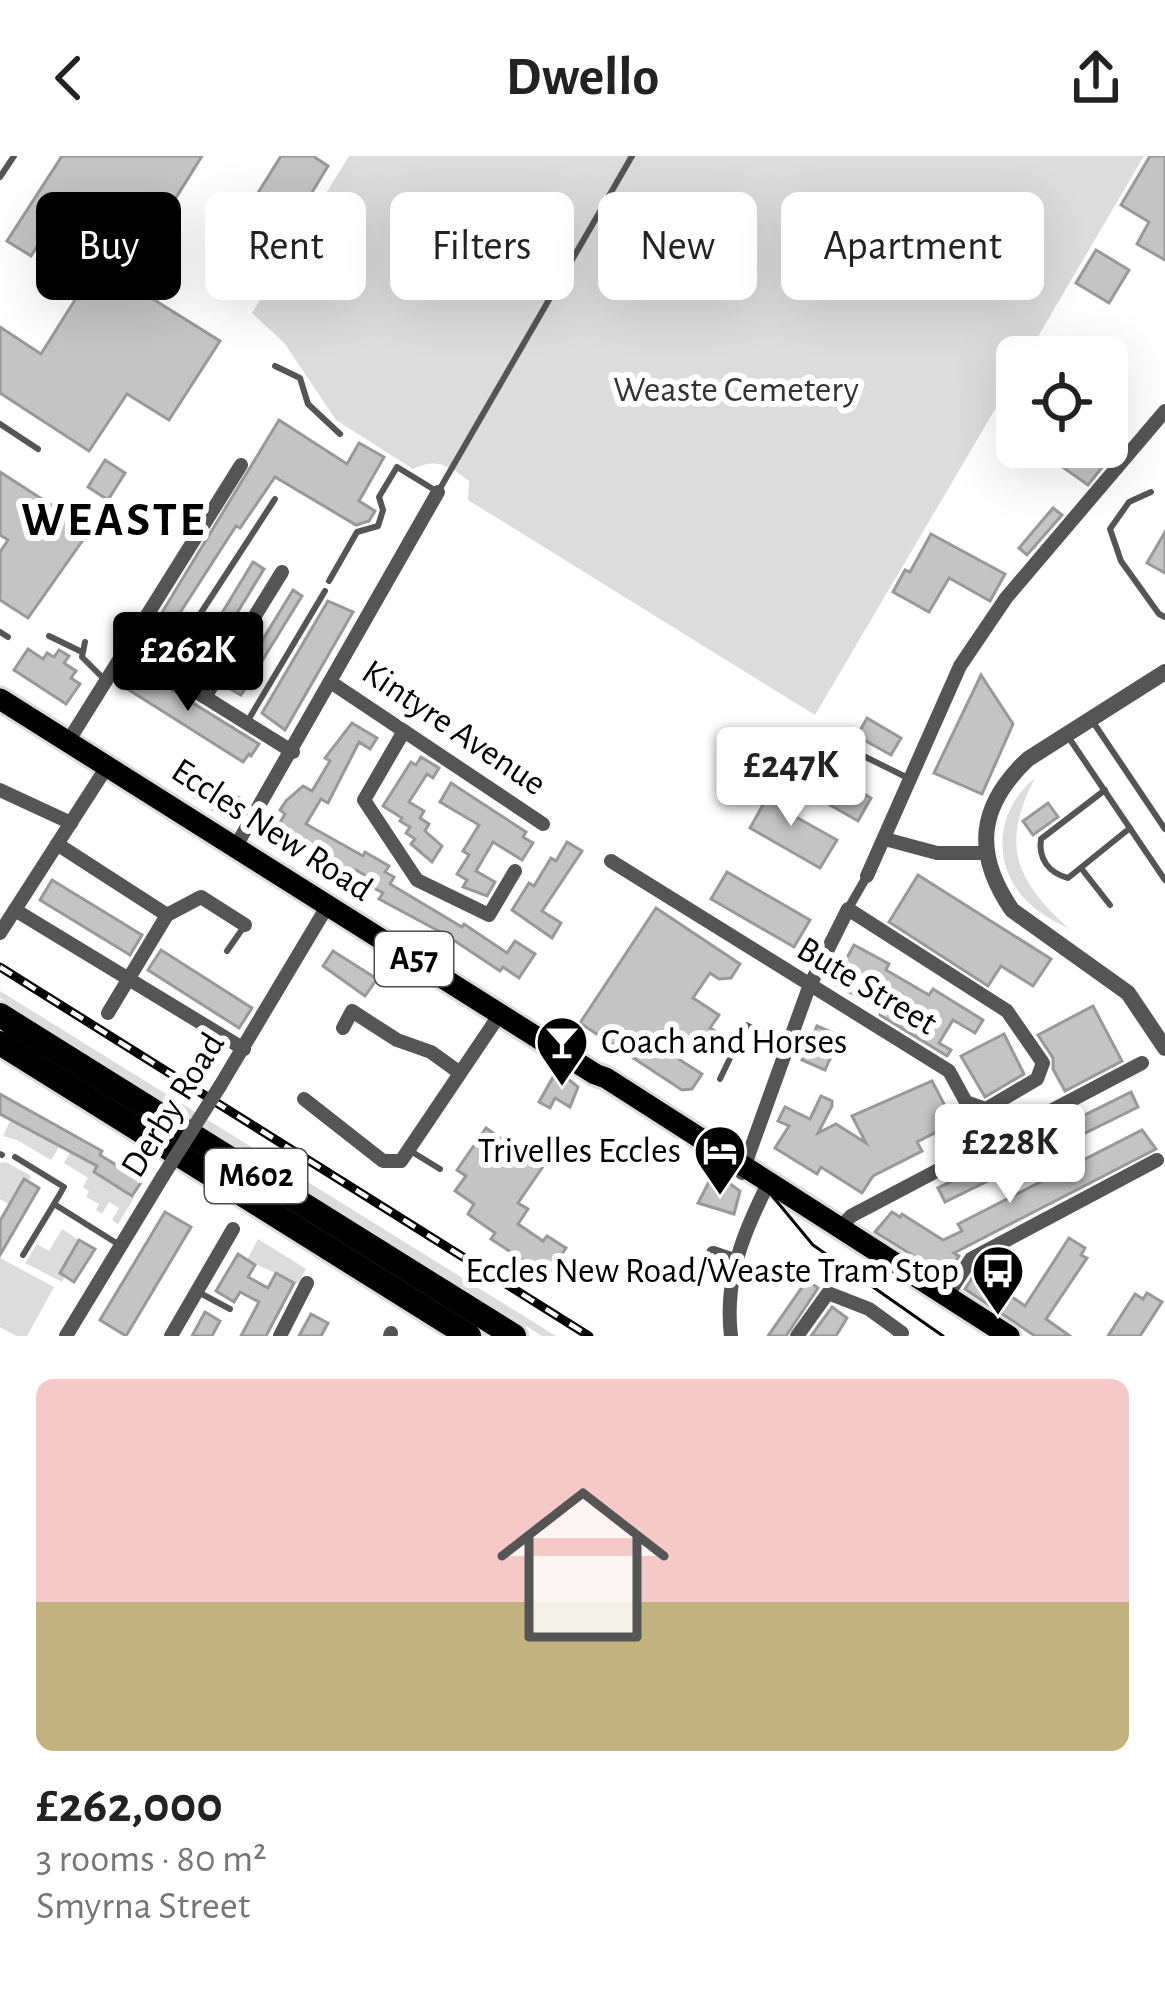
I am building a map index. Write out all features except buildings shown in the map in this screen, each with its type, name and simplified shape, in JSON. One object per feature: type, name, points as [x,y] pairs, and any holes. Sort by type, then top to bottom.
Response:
[{"type":"highway","name":"M602","points":[[0,1015],[514,1336]]},
{"type":"highway","name":"M602","points":[[0,1043],[469,1336]]},
{"type":"main road","name":"Eccles New Road","points":[[0,696],[606,1078],[944,1300],[1009,1336]]},
{"type":"main road","name":"Eccles New Road","points":[[944,1300],[987,1336]]},
{"type":"street","points":[[743,1170],[809,987],[885,839],[960,666],[1006,598],[1165,411]]},
{"type":"street","points":[[69,740],[241,465]]},
{"type":"street","points":[[236,846],[438,492]]},
{"type":"street","points":[[205,697],[282,572]]},
{"type":"street","points":[[128,649],[293,752]]},
{"type":"street","points":[[1165,672],[1010,776],[987,818],[986,853],[998,890],[1012,910],[1128,993],[1165,1048]]},
{"type":"street","name":"Kintyre Avenue","points":[[332,683],[543,824]]},
{"type":"street","points":[[404,730],[364,800],[417,880],[489,915],[515,871]]},
{"type":"street","points":[[0,933],[108,765]]},
{"type":"street","points":[[0,790],[70,823]]},
{"type":"street","points":[[885,839],[938,854],[986,853]]},
{"type":"street","points":[[57,844],[167,915]]},
{"type":"street","name":"Bute Street","points":[[611,861],[950,1071],[966,1102],[986,1109],[1037,1079],[1043,1063],[1007,1011],[848,909]]},
{"type":"street","points":[[108,1013],[167,915],[201,897],[245,925]]},
{"type":"street","name":"Derby Road","points":[[71,1334],[328,905]]},
{"type":"street","points":[[15,910],[244,1048]]},
{"type":"street","points":[[343,1028],[352,1011],[397,1040],[431,1052],[460,1073]]},
{"type":"street","points":[[304,1099],[383,1161],[401,1161],[500,1014]]},
{"type":"street","points":[[837,1230],[850,1216],[1142,1063]]},
{"type":"street","points":[[944,1300],[971,1259],[1157,1160]]},
{"type":"street","points":[[731,1336],[728,1308],[738,1232],[768,1186]]},
{"type":"street","points":[[171,1336],[233,1229]]},
{"type":"street","points":[[713,1252],[734,1260]]},
{"type":"street","points":[[280,1336],[307,1283]]},
{"type":"street","points":[[797,1336],[828,1292],[869,1310],[900,1336]]},
{"type":"lane","points":[[0,177],[14,156]]},
{"type":"lane","points":[[329,580],[357,532],[378,526],[383,510],[379,497],[397,467],[438,492],[632,156]]},
{"type":"lane","points":[[275,366],[300,379],[308,404],[340,434]]},
{"type":"lane","points":[[0,424],[38,449]]},
{"type":"lane","points":[[1151,492],[1130,502],[1110,530],[1120,561],[1165,616]]},
{"type":"lane","points":[[163,671],[275,500]]},
{"type":"lane","points":[[247,722],[325,591]]},
{"type":"lane","points":[[49,636],[80,652],[107,681]]},
{"type":"lane","points":[[80,652],[86,642]]},
{"type":"lane","points":[[1091,719],[1165,830]]},
{"type":"lane","points":[[815,733],[911,780]]},
{"type":"lane","points":[[1067,735],[1165,880]]},
{"type":"lane","points":[[1105,790],[1041,839],[1041,856],[1059,876],[1068,878],[1130,828]]},
{"type":"lane","points":[[1081,868],[1110,905]]},
{"type":"lane","points":[[227,951],[245,925]]},
{"type":"lane","points":[[720,1079],[746,1025],[789,1044]]},
{"type":"lane","points":[[409,1150],[440,1169]]},
{"type":"lane","points":[[15,1157],[64,1187],[23,1255]]},
{"type":"lane","points":[[54,1204],[121,1246]]},
{"type":"lane","points":[[197,1291],[230,1310]]},
{"type":"green space","name":"Weaste Cemetery","points":[[349,156],[1144,156],[1038,336],[996,336],[996,408],[815,715],[468,500],[469,481],[456,471],[436,464],[413,469],[336,420],[285,344],[252,313],[260,300],[366,300],[366,192],[327,192]]},
{"type":"green space","points":[[1035,778],[1018,824],[1019,862],[1037,895],[1070,930],[1044,915],[1017,890],[1003,857],[1005,822]]},
{"type":"green space","points":[[0,991],[556,1336],[542,1336],[0,998]]},
{"type":"green space","points":[[11,1119],[59,1147],[51,1160],[3,1136]]},
{"type":"green space","points":[[71,1151],[96,1165],[93,1172],[134,1198],[118,1224],[112,1220],[119,1208],[109,1202],[102,1214],[96,1210],[99,1204],[86,1197],[89,1191],[83,1187],[88,1178],[64,1163]]},
{"type":"green space","points":[[0,1163],[31,1176],[12,1199],[17,1209],[0,1199]]},
{"type":"green space","points":[[62,1229],[79,1240],[60,1273],[65,1276],[62,1282],[25,1263],[37,1244],[49,1251]]},
{"type":"green space","points":[[258,1239],[306,1269],[298,1284],[247,1260]]},
{"type":"green space","points":[[0,1258],[54,1287],[27,1336],[0,1327]]},
{"type":"tram line","points":[[0,692],[685,1124],[754,1174],[813,1245],[943,1336]]},
{"type":"railway","points":[[0,967],[589,1336]]},
{"type":"place","name":"Coach and Horses","points":[[562,1088]]},
{"type":"place","name":"Trivelles Eccles","points":[[720,1197]]},
{"type":"place","name":"Eccles New Road/Weaste Tram Stop","points":[[998,1317]]},
{"type":"district","name":"WEASTE","points":[[114,521]]}]
